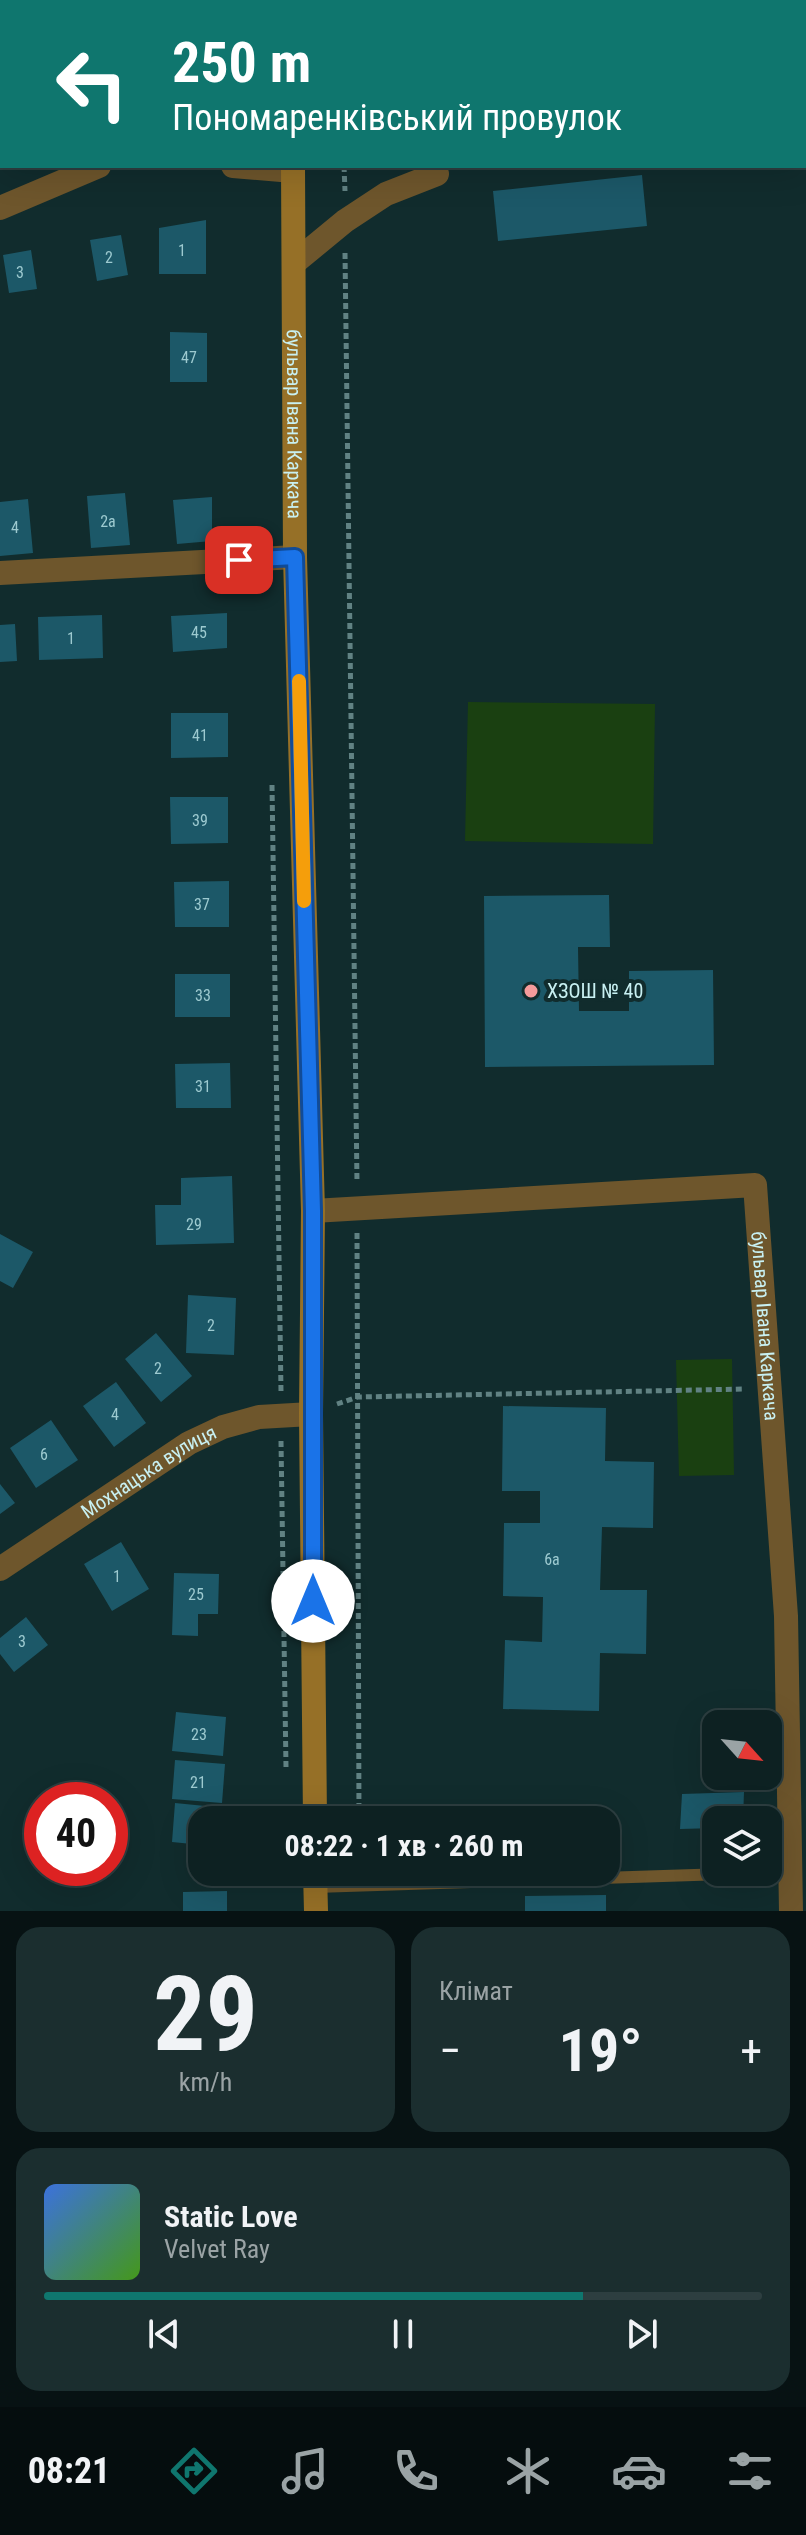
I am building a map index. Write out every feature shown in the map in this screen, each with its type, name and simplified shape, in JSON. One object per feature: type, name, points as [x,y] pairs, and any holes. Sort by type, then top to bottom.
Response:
[{"type":"street","points":[[0,208],[94,168]]},
{"type":"street","name":"бульвар Івана Каркача","points":[[293,168],[295,557],[313,1211],[311,1414],[315,1806]]},
{"type":"street","points":[[294,263],[345,221],[386,194],[437,174]]},
{"type":"street","points":[[0,573],[295,557]]},
{"type":"street","name":"бульвар Івана Каркача","points":[[313,1211],[755,1185],[770,1389],[796,1618],[791,1911]]},
{"type":"street","name":"Мохнацька вулиця","points":[[0,1569],[189,1443],[247,1420],[311,1414]]},
{"type":"lane","points":[[315,1890],[791,1872]]},
{"type":"path","points":[[344,168],[357,1209],[359,1806]]},
{"type":"path","points":[[272,780],[286,1773]]},
{"type":"path","points":[[311,1414],[358,1397],[770,1389]]},
{"type":"green space","points":[[468,702],[655,704],[653,844],[465,841]]},
{"type":"green space","points":[[732,1359],[734,1475],[679,1476],[676,1360]]},
{"type":"building","points":[[642,175],[647,226],[498,241],[493,191]]},
{"type":"building","points":[[206,220],[206,274],[159,274],[159,228]]},
{"type":"building","points":[[121,235],[128,275],[97,281],[90,240]]},
{"type":"building","points":[[31,250],[37,289],[9,293],[3,255]]},
{"type":"building","points":[[170,332],[207,333],[207,382],[170,382]]},
{"type":"building","points":[[125,493],[130,545],[91,548],[87,496]]},
{"type":"building","points":[[212,497],[212,541],[177,544],[173,500]]},
{"type":"building","points":[[28,499],[33,553],[0,556],[0,502]]},
{"type":"building","points":[[227,613],[227,648],[173,652],[171,616]]},
{"type":"building","points":[[102,615],[103,658],[39,660],[38,617]]},
{"type":"building","points":[[15,624],[17,661],[0,662],[0,625]]},
{"type":"building","points":[[171,713],[228,713],[228,757],[171,758]]},
{"type":"building","points":[[170,797],[228,797],[228,843],[171,844]]},
{"type":"building","points":[[229,881],[229,927],[175,927],[174,882]]},
{"type":"building","name":"ХЗОШ № 40","points":[[609,895],[610,947],[578,947],[579,1011],[629,1011],[629,971],[713,970],[714,1065],[485,1067],[484,896]]},
{"type":"building","points":[[175,974],[230,974],[230,1017],[175,1017]]},
{"type":"building","points":[[230,1063],[231,1108],[176,1108],[175,1064]]},
{"type":"building","points":[[232,1176],[234,1243],[156,1245],[155,1205],[181,1205],[181,1178]]},
{"type":"building","points":[[0,1234],[33,1252],[13,1288],[0,1281]]},
{"type":"building","points":[[188,1295],[236,1298],[234,1355],[186,1353]]},
{"type":"building","points":[[156,1333],[192,1376],[161,1402],[125,1359]]},
{"type":"building","points":[[116,1382],[146,1423],[114,1447],[83,1406]]},
{"type":"building","points":[[503,1406],[606,1408],[605,1461],[654,1462],[653,1528],[602,1527],[600,1590],[647,1590],[646,1654],[600,1653],[599,1711],[503,1709],[505,1640],[542,1642],[543,1597],[503,1596],[504,1523],[540,1523],[540,1491],[502,1491]]},
{"type":"building","points":[[51,1420],[78,1460],[36,1488],[10,1448]]},
{"type":"building","points":[[0,1484],[15,1503],[0,1514]]},
{"type":"building","points":[[121,1542],[149,1589],[112,1611],[84,1564]]},
{"type":"building","points":[[174,1573],[219,1574],[218,1614],[198,1614],[198,1636],[172,1635]]},
{"type":"building","points":[[26,1617],[48,1645],[14,1672],[0,1654],[0,1638]]},
{"type":"building","points":[[176,1712],[226,1717],[223,1756],[172,1751]]},
{"type":"building","points":[[175,1760],[225,1764],[222,1803],[172,1799]]},
{"type":"building","points":[[744,1792],[744,1806],[702,1806],[702,1828],[680,1829],[682,1794]]},
{"type":"building","points":[[175,1803],[205,1806],[188,1806],[188,1844],[172,1842]]},
{"type":"building","points":[[227,1891],[227,1911],[183,1911],[183,1892]]},
{"type":"building","points":[[606,1895],[606,1911],[525,1911],[525,1896]]},
{"type":"slow traffic","points":[[299,681],[304,901]]},
{"type":"place","name":"ХЗОШ № 40","points":[[531,991]]},
{"type":"route","points":[[239,560],[295,557],[313,1211],[313,1601]]}]
